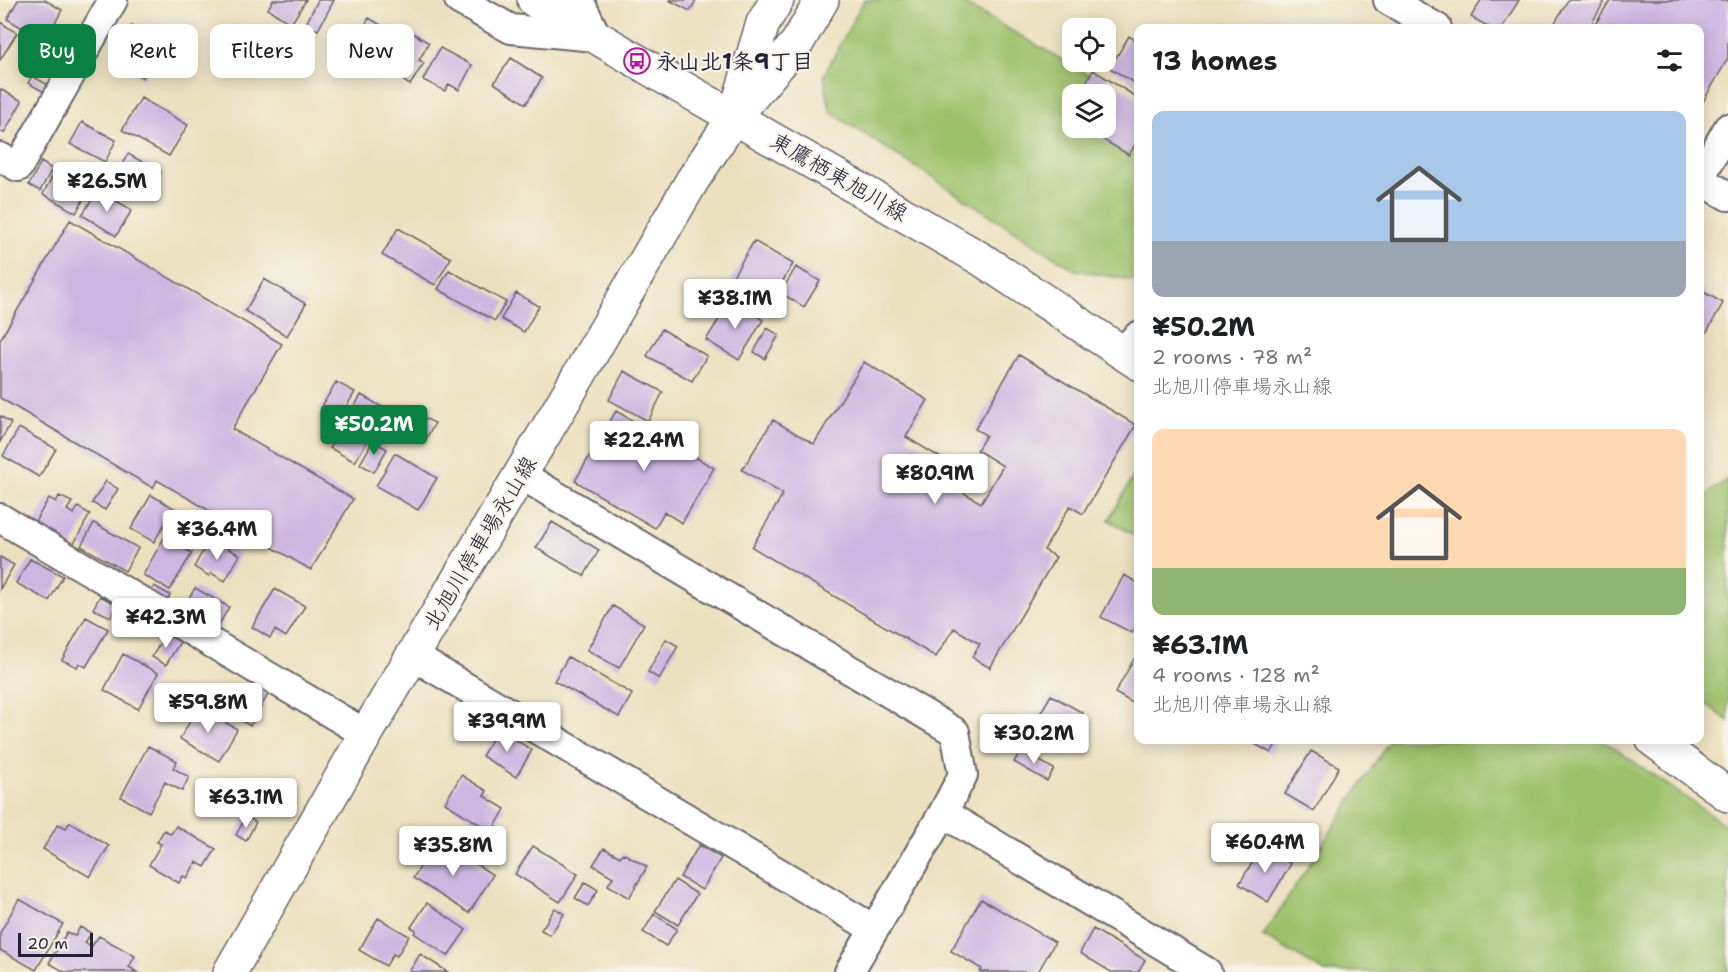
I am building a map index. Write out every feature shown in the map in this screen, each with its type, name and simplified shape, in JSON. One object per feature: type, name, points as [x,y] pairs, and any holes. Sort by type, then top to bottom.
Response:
[{"type":"main road","name":"東鷹栖東旭川線","points":[[534,0],[981,259],[1133,350]]},
{"type":"main road","name":"北旭川停車場永山線","points":[[734,117],[763,23],[777,0]]},
{"type":"main road","name":"北旭川停車場永山線","points":[[230,972],[366,734],[521,475],[692,181],[734,117],[797,43],[822,0]]},
{"type":"main road","points":[[1658,744],[1728,795]]},
{"type":"street","points":[[0,158],[18,167],[113,0]]},
{"type":"street","points":[[459,0],[511,29],[597,37]]},
{"type":"street","points":[[579,0],[597,37]]},
{"type":"street","points":[[1388,0],[1430,24]]},
{"type":"street","points":[[1704,172],[1728,128]]},
{"type":"street","points":[[1704,181],[1728,196]]},
{"type":"street","points":[[521,475],[955,732],[963,775],[849,972]]},
{"type":"street","points":[[0,518],[366,734]]},
{"type":"street","points":[[413,657],[874,929]]},
{"type":"street","points":[[943,813],[1170,963],[1207,972]]},
{"type":"green space","points":[[864,0],[958,0],[1062,60],[1062,72],[1084,72],[1105,84],[1062,84],[1062,138],[1116,138],[1116,90],[1134,101],[1134,280],[1075,270],[830,112],[824,75]]},
{"type":"green space","points":[[1134,475],[1134,536],[1109,520]]},
{"type":"green space","points":[[1728,479],[1728,721],[1704,702],[1704,496]]},
{"type":"green space","points":[[1387,744],[1609,744],[1728,827],[1728,972],[1325,972],[1263,936]]},
{"type":"building","points":[[18,0],[45,0],[62,10],[54,24],[18,25],[7,19]]},
{"type":"building","points":[[273,0],[306,0],[291,24],[268,9]]},
{"type":"building","points":[[318,0],[334,0],[318,30],[315,28],[315,24],[306,24]]},
{"type":"building","points":[[669,0],[696,0],[690,11]]},
{"type":"building","points":[[1481,0],[1519,0],[1504,24],[1484,24],[1471,17]]},
{"type":"building","points":[[1568,0],[1605,0],[1591,24],[1554,24]]},
{"type":"building","points":[[1610,0],[1728,0],[1728,58],[1704,100],[1704,24],[1595,24]]},
{"type":"building","points":[[369,18],[379,24],[366,24]]},
{"type":"building","points":[[0,22],[17,33],[0,60]]},
{"type":"building","points":[[414,34],[429,43],[419,60],[424,63],[410,85],[399,78],[414,78]]},
{"type":"building","points":[[1129,36],[1134,39],[1134,83],[1116,72],[1116,58]]},
{"type":"building","points":[[440,48],[472,65],[459,90],[449,84],[445,91],[423,80]]},
{"type":"building","points":[[511,58],[542,78],[526,104],[494,83]]},
{"type":"building","points":[[1092,72],[1096,72],[1116,84],[1085,84]]},
{"type":"building","points":[[31,78],[36,78],[50,86],[46,93],[28,83]]},
{"type":"building","points":[[1116,84],[1134,96],[1134,146],[1129,155],[1100,138],[1116,138]]},
{"type":"building","points":[[0,89],[22,101],[4,133],[0,131]]},
{"type":"building","points":[[141,98],[188,125],[169,156],[122,130]]},
{"type":"building","points":[[82,122],[116,140],[105,162],[70,144]]},
{"type":"building","points":[[128,154],[161,172],[146,198],[113,180]]},
{"type":"building","points":[[41,162],[52,169],[40,191],[29,185]]},
{"type":"building","points":[[56,170],[89,189],[76,213],[43,194]]},
{"type":"building","points":[[98,190],[132,210],[116,236],[82,215]]},
{"type":"building","points":[[70,220],[282,344],[232,429],[353,499],[311,570],[157,480],[153,488],[0,398],[0,340]]},
{"type":"building","points":[[398,228],[451,258],[435,285],[382,255]]},
{"type":"building","points":[[754,241],[793,264],[769,304],[730,281]]},
{"type":"building","points":[[796,267],[820,281],[804,307],[781,293]]},
{"type":"building","points":[[449,270],[506,302],[495,321],[438,289]]},
{"type":"building","points":[[264,279],[306,304],[287,336],[245,311]]},
{"type":"building","points":[[1704,292],[1723,303],[1704,337]]},
{"type":"building","points":[[516,293],[539,306],[524,332],[501,319]]},
{"type":"building","points":[[731,300],[763,320],[739,360],[706,340]]},
{"type":"building","points":[[767,328],[779,335],[765,359],[754,352]]},
{"type":"building","points":[[662,329],[707,356],[692,381],[647,356]]},
{"type":"building","points":[[1019,355],[1134,424],[1134,428],[1083,514],[1070,506],[1044,550],[1056,557],[990,668],[972,657],[980,644],[954,628],[936,657],[752,547],[783,494],[742,470],[773,420],[814,444],[864,362],[928,400],[906,437],[961,470],[952,486],[981,503],[1003,466],[977,450],[986,435],[975,429]]},
{"type":"building","points":[[624,371],[663,392],[648,421],[609,400]]},
{"type":"building","points":[[336,382],[355,392],[339,419],[321,408]]},
{"type":"building","points":[[361,395],[386,409],[355,462],[330,448]]},
{"type":"building","points":[[408,411],[418,417],[407,434],[398,428]]},
{"type":"building","points":[[616,411],[714,468],[682,523],[664,512],[655,528],[575,481]]},
{"type":"building","points":[[0,416],[11,423],[0,442]]},
{"type":"building","points":[[424,418],[435,423],[423,444],[412,438]]},
{"type":"building","points":[[19,428],[56,449],[39,477],[3,456]]},
{"type":"building","points":[[373,441],[387,449],[374,472],[360,464]]},
{"type":"building","points":[[395,453],[437,478],[418,510],[376,486]]},
{"type":"building","points":[[106,481],[118,489],[105,510],[92,503]]},
{"type":"building","points":[[151,495],[174,508],[154,542],[131,529]]},
{"type":"building","points":[[59,496],[72,502],[67,510],[74,514],[78,507],[90,514],[72,547],[33,525],[49,498],[56,502]]},
{"type":"building","points":[[552,522],[599,550],[584,576],[536,548]]},
{"type":"building","points":[[94,523],[138,548],[125,571],[81,546]]},
{"type":"building","points":[[164,538],[192,553],[170,590],[143,575]]},
{"type":"building","points":[[216,542],[240,555],[225,581],[211,573],[209,576],[194,567],[207,544],[213,547]]},
{"type":"building","points":[[0,557],[14,565],[0,589]]},
{"type":"building","points":[[30,559],[63,576],[49,601],[16,583]]},
{"type":"building","points":[[1124,575],[1134,581],[1134,629],[1132,633],[1101,617]]},
{"type":"building","points":[[154,586],[170,595],[166,604],[149,595]]},
{"type":"building","points":[[195,588],[229,607],[216,630],[182,610]]},
{"type":"building","points":[[275,589],[305,606],[286,637],[275,630],[270,638],[252,627]]},
{"type":"building","points":[[100,596],[117,605],[111,617],[93,609]]},
{"type":"building","points":[[613,606],[644,624],[619,668],[587,650]]},
{"type":"building","points":[[86,617],[108,629],[86,667],[79,663],[77,667],[62,660]]},
{"type":"building","points":[[166,633],[180,642],[166,665],[152,657]]},
{"type":"building","points":[[666,639],[678,646],[659,679],[648,672]]},
{"type":"building","points":[[123,654],[158,673],[138,709],[104,690]]},
{"type":"building","points":[[568,657],[632,694],[619,717],[554,681]]},
{"type":"building","points":[[1134,659],[1134,704],[1115,693]]},
{"type":"building","points":[[260,685],[270,691],[250,726],[239,719]]},
{"type":"building","points":[[1051,695],[1083,713],[1059,754],[1027,736]]},
{"type":"building","points":[[198,707],[237,729],[219,761],[180,739]]},
{"type":"building","points":[[498,729],[532,750],[516,777],[482,756]]},
{"type":"building","points":[[1255,744],[1276,744],[1271,753]]},
{"type":"building","points":[[148,746],[177,761],[173,768],[189,777],[182,791],[165,782],[149,812],[121,797]]},
{"type":"building","points":[[1021,750],[1054,769],[1047,781],[1014,762]]},
{"type":"building","points":[[1311,751],[1339,767],[1314,811],[1285,794]]},
{"type":"building","points":[[461,775],[487,791],[484,796],[505,809],[492,832],[445,803]]},
{"type":"building","points":[[246,817],[256,822],[246,841],[236,835]]},
{"type":"building","points":[[70,822],[109,846],[90,877],[43,849],[58,824],[66,828]]},
{"type":"building","points":[[176,826],[216,849],[205,867],[196,862],[187,878],[183,876],[179,883],[149,865],[161,844],[157,842],[164,830],[171,834]]},
{"type":"building","points":[[1283,829],[1303,841],[1297,850],[1278,838]]},
{"type":"building","points":[[435,844],[450,854],[453,849],[493,875],[469,913],[413,878]]},
{"type":"building","points":[[699,845],[721,858],[702,890],[680,877]]},
{"type":"building","points":[[533,846],[578,874],[560,902],[515,874]]},
{"type":"building","points":[[1262,847],[1291,864],[1268,902],[1239,884]]},
{"type":"building","points":[[604,848],[620,857],[623,853],[647,867],[629,898],[608,885],[613,877],[593,865]]},
{"type":"building","points":[[675,880],[697,894],[678,925],[655,911]]},
{"type":"building","points":[[585,882],[598,890],[588,906],[575,898]]},
{"type":"building","points":[[19,899],[63,924],[36,970],[0,950],[0,933]]},
{"type":"building","points":[[981,899],[1055,942],[1038,972],[980,972],[982,969],[951,951]]},
{"type":"building","points":[[427,903],[466,930],[448,956],[414,933],[416,930],[411,927]]},
{"type":"building","points":[[555,908],[564,914],[550,935],[541,930]]},
{"type":"building","points":[[654,914],[677,929],[666,946],[643,932]]},
{"type":"building","points":[[378,918],[409,936],[397,956],[393,954],[386,966],[359,950]]},
{"type":"building","points":[[80,927],[91,933],[85,943],[92,946],[99,936],[135,956],[129,967],[137,972],[65,972],[49,963],[67,932],[75,936]]},
{"type":"building","points":[[1093,929],[1145,960],[1138,972],[1111,972],[1080,953]]},
{"type":"building","points":[[420,954],[448,972],[409,972]]},
{"type":"place","name":"永山北1条9丁目","points":[[637,61]]}]
